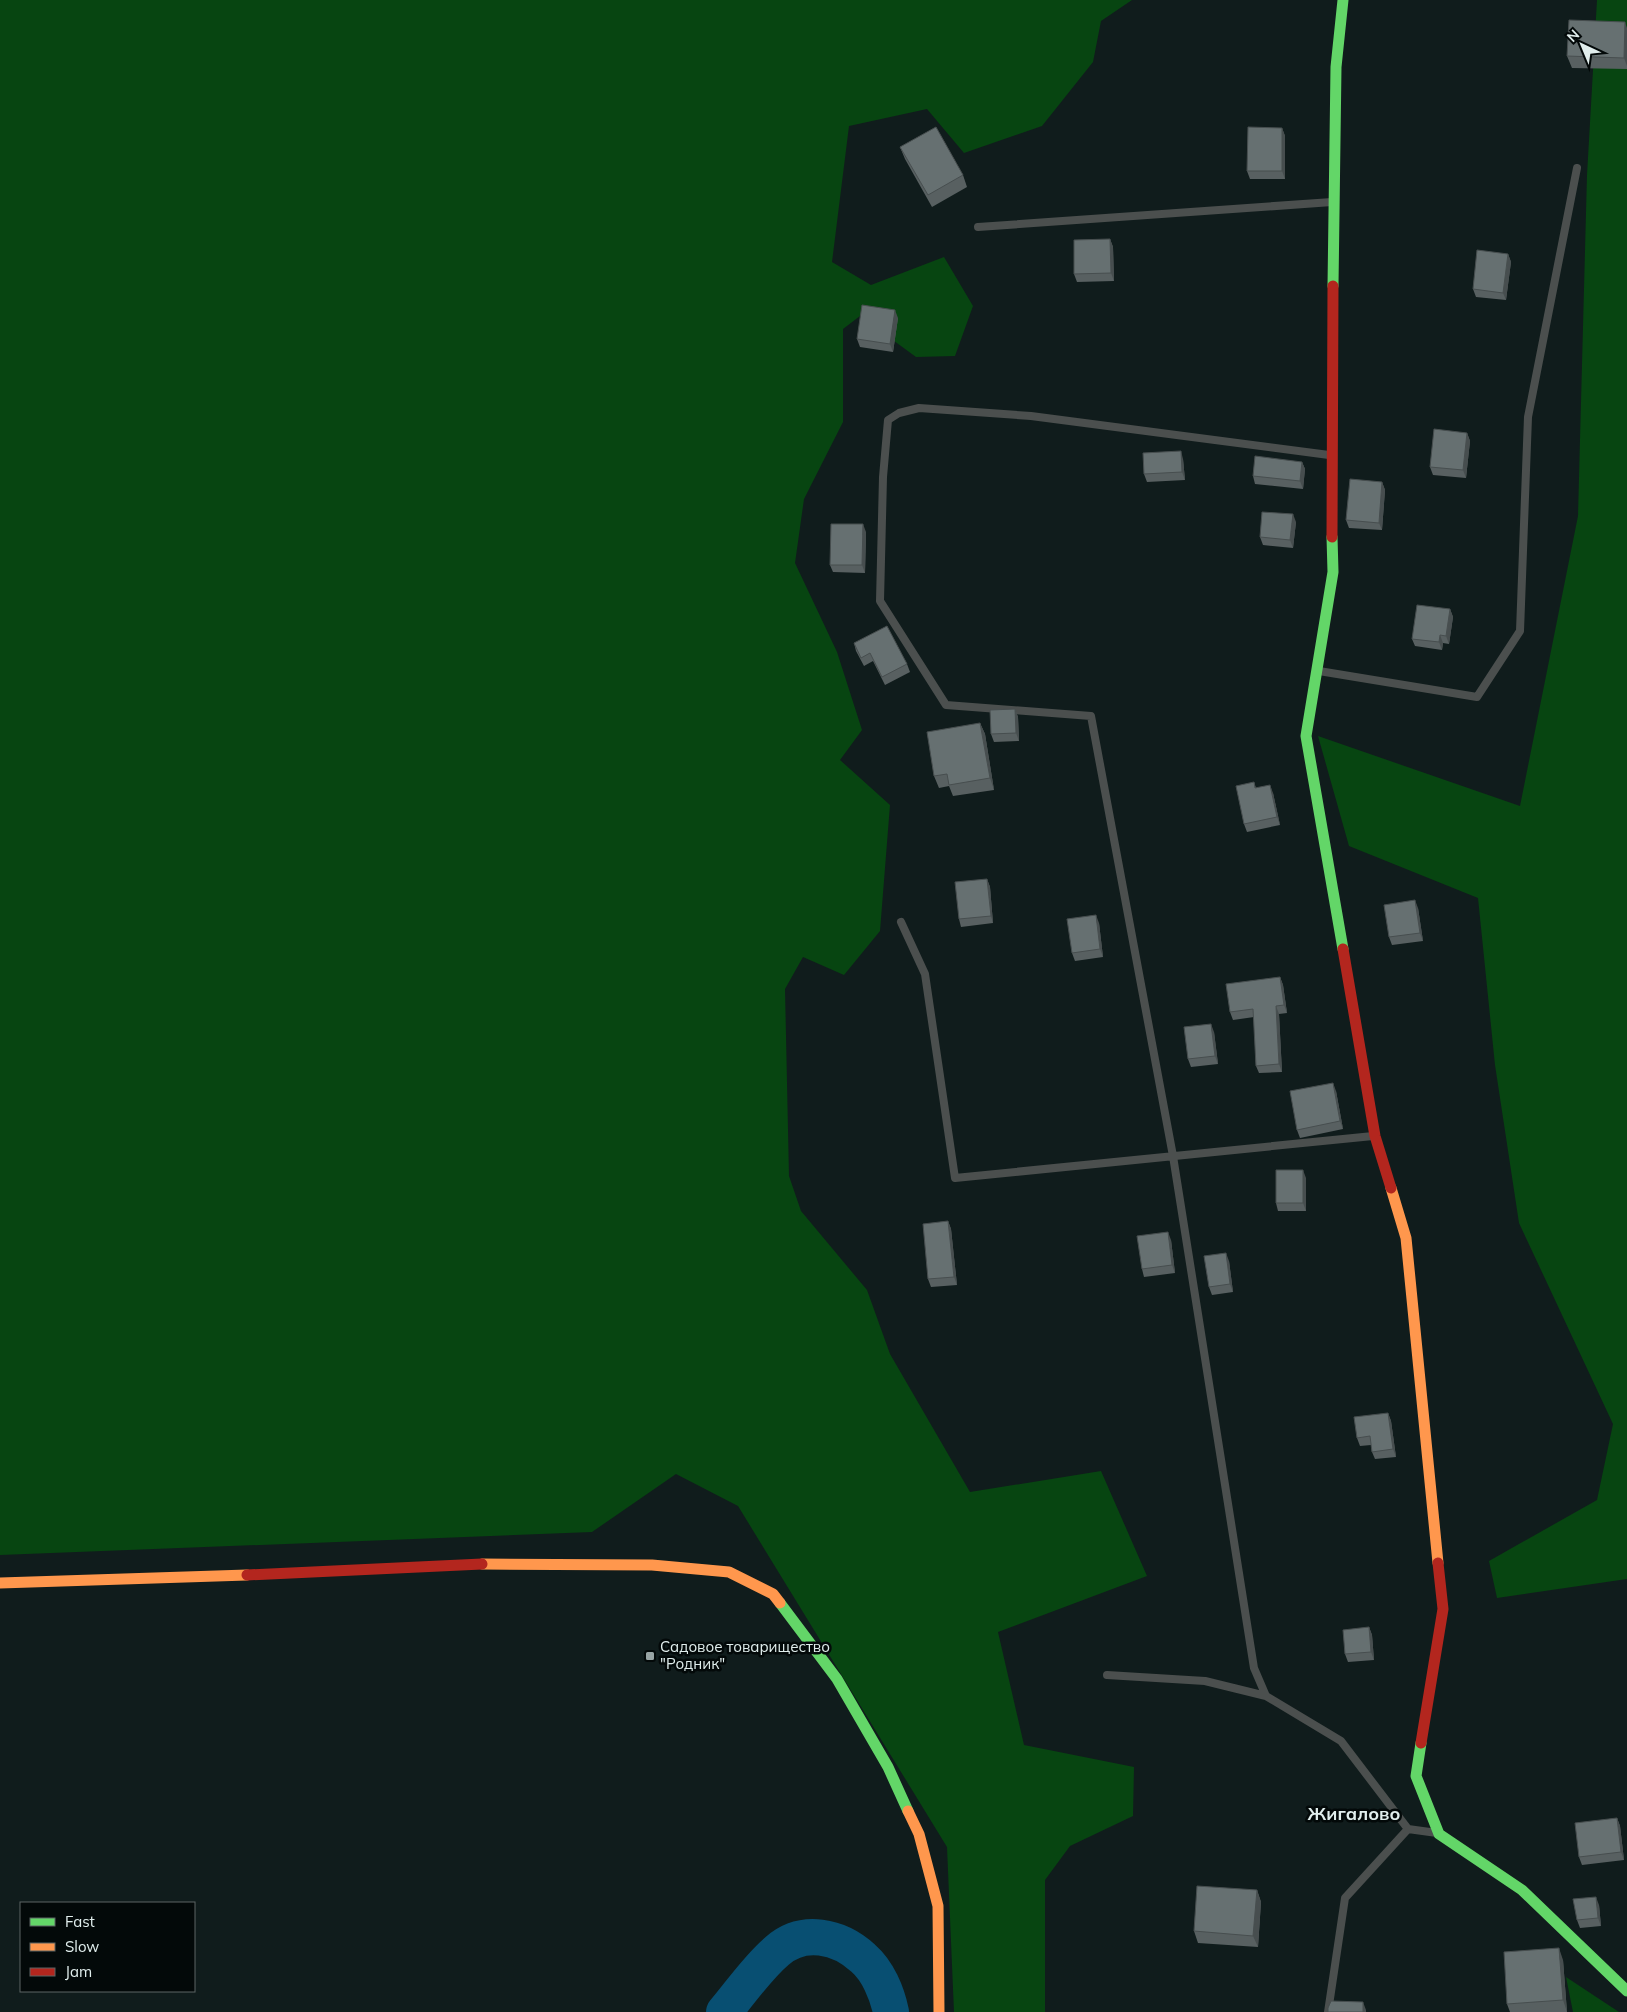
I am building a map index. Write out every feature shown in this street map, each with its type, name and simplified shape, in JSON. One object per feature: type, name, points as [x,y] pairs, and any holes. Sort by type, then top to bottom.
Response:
[{"type":"street","points":[[1343,0],[1336,67],[1331,456],[1333,572],[1306,736],[1375,1136],[1406,1238],[1443,1609],[1416,1776],[1439,1834],[1522,1890],[1627,1991]]},
{"type":"street","points":[[0,1583],[110,1581],[478,1564],[652,1565],[729,1572],[773,1594],[837,1679],[888,1767],[920,1834],[938,1906],[939,2012]]},
{"type":"lane","points":[[1317,670],[1477,697],[1520,631],[1528,417],[1577,168]]},
{"type":"lane","points":[[978,227],[1334,202]]},
{"type":"lane","points":[[1266,1696],[1254,1668],[1173,1156],[1091,716],[946,705],[880,601],[883,476],[888,420],[899,413],[918,408],[1021,415],[1331,456]]},
{"type":"lane","points":[[901,922],[925,974],[955,1178],[1375,1136]]},
{"type":"lane","points":[[1107,1675],[1205,1681],[1266,1696],[1341,1741],[1408,1829],[1439,1834]]},
{"type":"lane","points":[[1328,2012],[1345,1898],[1408,1829]]},
{"type":"green space","points":[[0,0],[1132,0],[1101,21],[1093,62],[1042,126],[964,153],[927,109],[849,126],[832,262],[871,285],[944,257],[973,306],[955,356],[916,357],[860,316],[843,329],[843,422],[804,499],[795,563],[837,652],[862,730],[840,760],[890,805],[880,931],[844,975],[803,957],[785,989],[789,1176],[801,1211],[867,1290],[890,1354],[970,1492],[1101,1471],[1147,1576],[998,1632],[1024,1745],[1134,1767],[1133,1816],[1070,1846],[1045,1880],[1045,2012],[954,2012],[947,1847],[738,1506],[676,1474],[592,1532],[0,1555]]},
{"type":"green space","points":[[1597,0],[1627,0],[1627,1579],[1497,1598],[1489,1561],[1597,1500],[1613,1424],[1519,1223],[1495,1065],[1478,898],[1349,846],[1318,736],[1520,806],[1578,516],[1587,175]]},
{"type":"green space","points":[[1566,1977],[1619,2012],[1573,2012]]},
{"type":"building","points":[[1569,20],[1625,22],[1624,58],[1567,56]]},
{"type":"building","points":[[936,127],[963,175],[928,195],[900,147]]},
{"type":"building","points":[[1248,127],[1282,128],[1282,171],[1247,171]]},
{"type":"building","points":[[1110,239],[1111,273],[1074,274],[1074,240]]},
{"type":"building","points":[[1477,250],[1508,254],[1503,293],[1473,289]]},
{"type":"building","points":[[862,305],[895,310],[890,344],[857,339]]},
{"type":"building","points":[[1434,429],[1467,433],[1463,470],[1430,467]]},
{"type":"building","points":[[1181,451],[1182,472],[1144,474],[1143,453]]},
{"type":"building","points":[[1255,456],[1302,462],[1300,481],[1253,476]]},
{"type":"building","points":[[1350,479],[1382,482],[1379,523],[1346,520]]},
{"type":"building","points":[[1262,512],[1293,514],[1290,540],[1260,537]]},
{"type":"building","points":[[831,524],[863,524],[862,565],[830,565]]},
{"type":"building","points":[[1417,605],[1450,609],[1446,636],[1440,635],[1439,642],[1412,639]]},
{"type":"building","points":[[887,626],[907,664],[882,677],[870,653],[861,658],[854,643]]},
{"type":"building","points":[[1015,709],[1016,733],[991,734],[990,710]]},
{"type":"building","points":[[980,723],[990,778],[949,785],[947,774],[934,776],[927,732]]},
{"type":"building","points":[[1254,782],[1255,788],[1270,785],[1277,817],[1244,824],[1236,786]]},
{"type":"building","points":[[987,879],[991,916],[959,919],[955,882]]},
{"type":"building","points":[[1415,900],[1420,933],[1389,937],[1384,905]]},
{"type":"building","points":[[1096,915],[1100,949],[1072,953],[1067,919]]},
{"type":"building","points":[[1280,977],[1284,1005],[1276,1006],[1279,1064],[1256,1066],[1253,1009],[1230,1012],[1226,984]]},
{"type":"building","points":[[1211,1024],[1215,1056],[1188,1059],[1184,1027]]},
{"type":"building","points":[[1333,1083],[1340,1121],[1297,1130],[1290,1091]]},
{"type":"building","points":[[1276,1170],[1303,1170],[1303,1203],[1276,1203]]},
{"type":"building","points":[[948,1221],[954,1277],[928,1279],[923,1224]]},
{"type":"building","points":[[1168,1232],[1172,1265],[1142,1269],[1137,1236]]},
{"type":"building","points":[[1226,1253],[1230,1284],[1209,1287],[1204,1256]]},
{"type":"building","points":[[1388,1413],[1393,1449],[1372,1452],[1370,1436],[1357,1438],[1354,1417]]},
{"type":"building","points":[[1369,1627],[1371,1652],[1345,1654],[1343,1630]]},
{"type":"building","points":[[1617,1818],[1621,1852],[1579,1857],[1575,1823]]},
{"type":"building","points":[[1197,1886],[1257,1890],[1253,1936],[1194,1931]]},
{"type":"building","points":[[1596,1897],[1598,1918],[1577,1920],[1573,1899]]},
{"type":"building","points":[[1559,1948],[1563,2000],[1507,2004],[1504,1952]]},
{"type":"building","points":[[1331,2001],[1363,2002],[1363,2012],[1328,2012]]},
{"type":"waterway","points":[[724,2012],[756,1972],[777,1951],[798,1939],[809,1937],[832,1940],[843,1944],[863,1958],[873,1969],[881,1983],[891,2012]]},
{"type":"traffic: fast","points":[[1333,286],[1336,67],[1343,0]]},
{"type":"traffic: fast","points":[[1332,537],[1333,572],[1306,736],[1343,949]]},
{"type":"traffic: fast","points":[[780,1603],[837,1679],[888,1767],[908,1811]]},
{"type":"traffic: fast","points":[[1421,1743],[1416,1776],[1439,1834],[1522,1890],[1627,1991]]},
{"type":"traffic: slow","points":[[1391,1188],[1406,1238],[1438,1563]]},
{"type":"traffic: slow","points":[[482,1564],[652,1565],[729,1572],[773,1594],[780,1603]]},
{"type":"traffic: slow","points":[[0,1583],[247,1575]]},
{"type":"traffic: slow","points":[[908,1811],[919,1834],[938,1906],[939,2012]]},
{"type":"traffic: jam","points":[[1332,537],[1333,286]]},
{"type":"traffic: jam","points":[[1343,949],[1375,1136],[1391,1188]]},
{"type":"traffic: jam","points":[[1421,1743],[1443,1609],[1438,1563]]},
{"type":"traffic: jam","points":[[247,1575],[482,1564]]},
{"type":"place","name":"Садовое товарищество \"Родник\"","points":[[650,1656]]},
{"type":"district","name":"Жигалово","points":[[1354,1814]]}]
